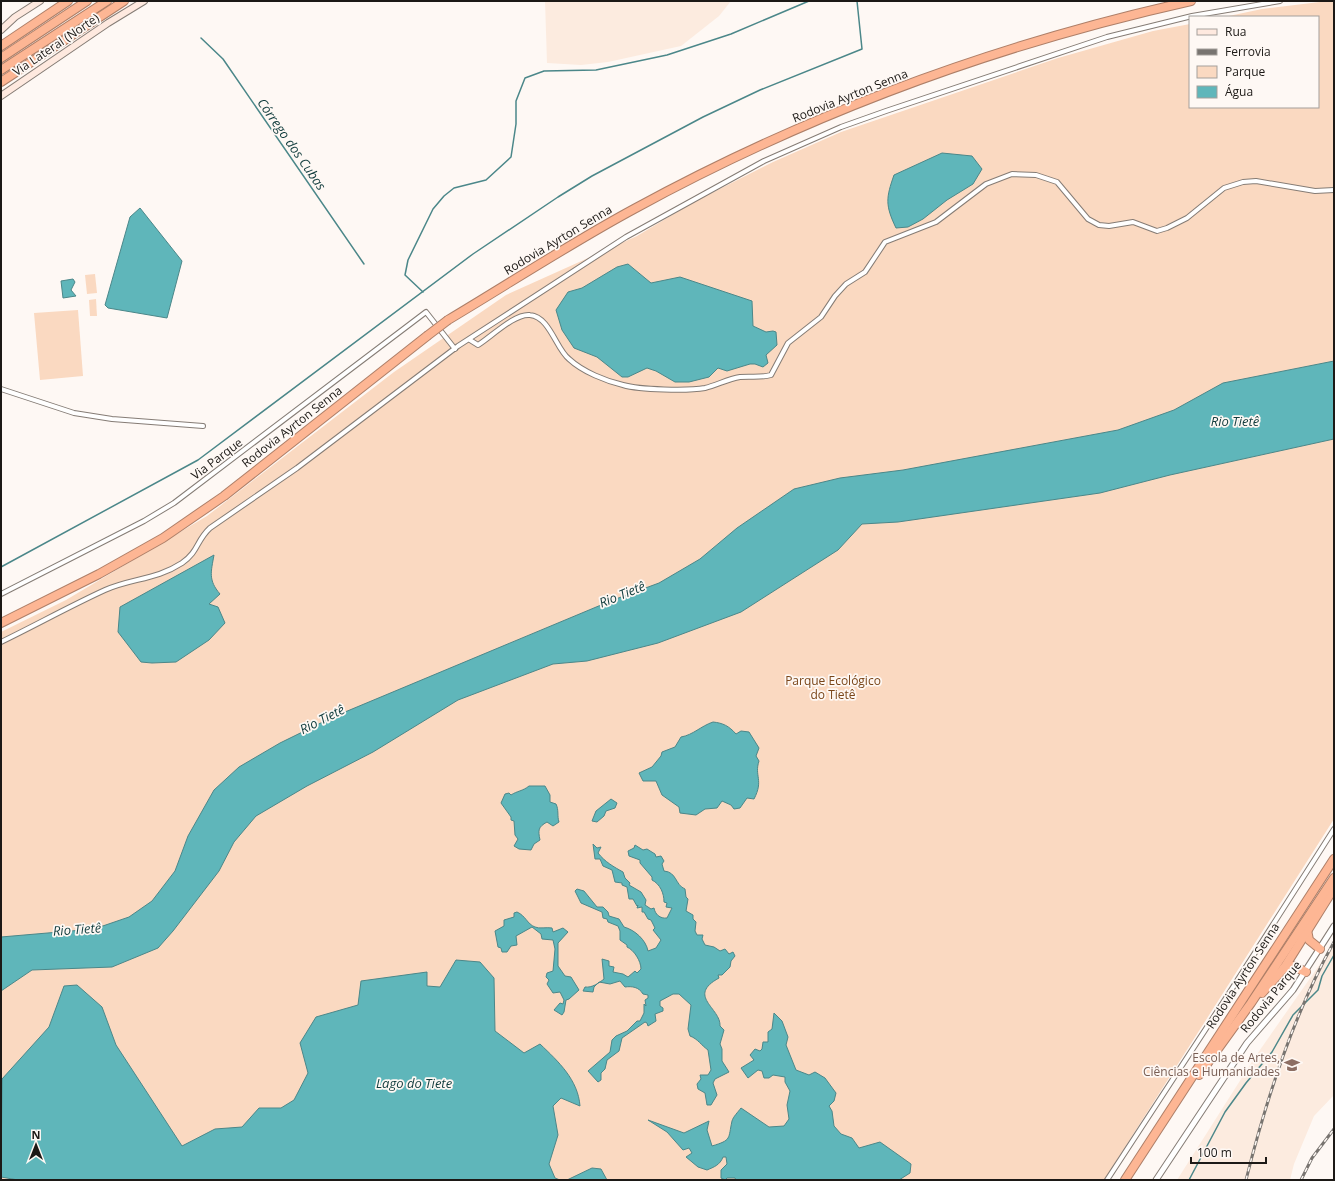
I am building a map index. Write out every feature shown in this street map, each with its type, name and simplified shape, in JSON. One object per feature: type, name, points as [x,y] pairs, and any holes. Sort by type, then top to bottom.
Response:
[{"type":"highway","points":[[1,46],[68,1]]},
{"type":"highway","points":[[1,58],[86,1]]},
{"type":"highway","points":[[1,70],[106,1]]},
{"type":"highway","points":[[1,82],[124,1]]},
{"type":"highway","name":"Rodovia Ayrton Senna","points":[[1,623],[99,574],[169,534],[224,496],[448,320],[633,209],[738,155],[844,109],[947,71],[1050,37],[1191,1]]},
{"type":"highway","name":"Rodovia Ayrton Senna","points":[[1125,1180],[1173,1108],[1234,1010],[1334,859]]},
{"type":"highway","name":"Rodovia Ayrton Senna","points":[[1173,1108],[1252,1003],[1274,966],[1334,878]]},
{"type":"highway","points":[[1252,1003],[1284,968],[1334,888]]},
{"type":"highway","points":[[1307,930],[1309,940],[1320,949]]},
{"type":"highway","points":[[1284,968],[1293,966],[1306,972]]},
{"type":"main road","points":[[1,30],[14,17],[40,1]]},
{"type":"main road","name":"Via Lateral (Norte)","points":[[1,96],[108,23],[144,1]]},
{"type":"street","points":[[1192,16],[1280,1]]},
{"type":"street","points":[[1,642],[105,590],[134,580],[161,575],[180,564],[195,552],[199,540],[210,528],[297,468],[454,350],[626,237],[672,210],[764,161],[840,127],[986,76],[1107,37],[1189,17]]},
{"type":"street","points":[[470,340],[478,344],[524,315],[532,315],[550,330],[559,349],[569,360],[589,372],[612,382],[631,387],[686,389],[704,388],[742,377],[770,375],[788,343],[821,317],[835,296],[846,284],[865,272],[885,242],[936,222],[986,184],[1012,174],[1036,175],[1057,182],[1088,219],[1099,225],[1109,226],[1133,222],[1156,231],[1167,228],[1186,218],[1224,188],[1243,182],[1256,181],[1315,191],[1334,190]]},
{"type":"street","name":"Via Parque","points":[[1,594],[144,521],[174,503],[426,312],[454,350]]},
{"type":"street","points":[[1,389],[74,413],[112,419],[203,426]]},
{"type":"street","points":[[1107,1180],[1228,996],[1334,829]]},
{"type":"street","name":"Rodovia Parque","points":[[1156,1180],[1247,1043],[1293,990],[1306,972],[1334,926]]},
{"type":"shaded area","points":[[545,1],[731,1],[719,16],[681,46],[608,62],[581,65],[547,63]]},
{"type":"shaded area","name":"Escola de Artes, Ciências e Humanidades","points":[[1334,944],[1334,1095],[1314,1116],[1294,1164],[1290,1180],[1177,1180],[1255,1057]]},
{"type":"green space","name":"Parque Ecológico do Tietê","points":[[1334,1],[1334,819],[1104,1180],[1,1180],[1,632],[66,600],[207,516],[394,372],[506,295],[637,236],[692,203],[773,162],[841,132],[1058,58],[1153,31],[1189,24],[1189,108],[1319,108],[1319,16],[1229,16],[1262,9]]},
{"type":"green space","points":[[95,274],[97,293],[87,294],[85,275]]},
{"type":"green space","points":[[96,299],[97,316],[90,316],[89,300]]},
{"type":"green space","points":[[78,310],[83,376],[40,380],[34,313]]},
{"type":"water","points":[[942,153],[972,156],[982,169],[973,184],[947,200],[923,219],[908,227],[896,228],[888,207],[889,190],[894,175]]},
{"type":"water","points":[[140,208],[182,261],[167,318],[108,308],[105,305],[130,217]]},
{"type":"water","points":[[628,264],[651,283],[680,277],[752,301],[753,326],[766,332],[776,332],[777,345],[766,355],[768,363],[763,367],[750,364],[727,371],[718,368],[709,377],[689,382],[675,382],[656,371],[647,368],[628,377],[622,377],[597,357],[574,348],[562,330],[556,310],[568,292],[582,288],[617,267]]},
{"type":"water","points":[[73,279],[75,282],[71,290],[76,296],[63,298],[61,281]]},
{"type":"water","name":"Rio Tietê","points":[[1334,361],[1334,439],[1170,475],[1100,493],[898,522],[862,524],[838,550],[741,612],[658,643],[587,661],[553,664],[458,700],[373,752],[307,786],[256,816],[234,842],[219,871],[173,931],[158,948],[112,967],[32,970],[1,991],[1,937],[94,929],[129,917],[152,901],[175,871],[188,836],[214,790],[239,767],[280,743],[333,717],[613,600],[659,583],[700,559],[737,528],[794,489],[840,478],[903,470],[1118,430],[1174,410],[1223,383]]},
{"type":"water","points":[[214,555],[211,576],[216,589],[220,594],[209,604],[218,607],[225,623],[209,640],[176,662],[141,662],[118,632],[120,607]]},
{"type":"water","points":[[713,722],[726,725],[736,734],[741,731],[749,732],[759,748],[756,756],[759,761],[759,783],[757,793],[754,799],[747,798],[740,808],[734,809],[731,805],[722,801],[717,808],[705,809],[696,815],[680,813],[679,807],[662,795],[656,781],[643,781],[639,773],[652,767],[661,756],[662,752],[675,747],[681,737]]},
{"type":"water","points":[[529,786],[545,786],[550,795],[550,802],[556,804],[557,806],[559,822],[553,826],[547,822],[540,827],[540,840],[534,844],[531,850],[519,849],[514,846],[518,839],[515,835],[514,821],[511,820],[511,817],[501,803],[505,794],[509,793],[511,795]]},
{"type":"water","points":[[611,799],[617,803],[615,808],[606,811],[604,816],[597,822],[592,821],[596,811]]},
{"type":"water","points":[[593,844],[597,848],[601,847],[598,853],[604,859],[623,872],[625,878],[630,883],[629,885],[641,892],[646,900],[645,905],[651,909],[654,908],[655,912],[660,917],[667,918],[672,908],[666,907],[667,903],[664,902],[659,886],[652,880],[652,877],[640,863],[640,860],[629,856],[628,851],[634,848],[635,845],[643,850],[647,849],[655,854],[656,857],[661,856],[664,861],[662,864],[664,871],[674,876],[679,885],[685,889],[686,897],[688,899],[686,911],[693,915],[693,919],[696,922],[695,931],[697,935],[703,935],[702,939],[705,945],[714,947],[720,951],[725,949],[729,954],[733,952],[735,956],[731,961],[730,967],[722,975],[718,975],[719,978],[710,984],[705,991],[705,996],[716,1013],[720,1026],[724,1030],[720,1044],[722,1049],[722,1061],[729,1072],[715,1079],[713,1083],[717,1095],[711,1105],[707,1105],[705,1093],[698,1089],[697,1084],[701,1079],[700,1075],[708,1075],[711,1070],[708,1050],[690,1036],[688,1029],[691,1005],[679,994],[673,994],[660,1001],[660,1006],[663,1008],[663,1011],[655,1014],[656,1021],[648,1026],[645,1022],[622,1038],[619,1051],[607,1060],[605,1069],[601,1073],[601,1080],[598,1082],[588,1071],[610,1052],[612,1040],[616,1036],[627,1031],[637,1021],[640,1021],[644,1013],[644,1004],[646,1006],[645,1000],[648,998],[648,995],[643,994],[635,988],[625,987],[620,981],[610,984],[600,982],[604,979],[602,959],[609,961],[609,966],[614,967],[613,972],[623,974],[628,977],[635,971],[637,973],[641,969],[640,963],[635,953],[620,940],[620,931],[618,926],[603,918],[602,912],[581,903],[575,891],[577,889],[584,891],[597,907],[603,907],[608,912],[609,916],[619,919],[624,927],[636,933],[642,939],[648,951],[656,948],[661,940],[653,930],[655,928],[651,920],[648,919],[644,912],[642,912],[642,907],[637,908],[638,905],[637,906],[633,899],[629,899],[627,887],[622,885],[622,883],[615,882],[612,870],[603,866],[600,859],[595,859]]},
{"type":"water","points":[[517,912],[535,927],[552,928],[553,932],[563,928],[568,932],[558,943],[558,966],[565,976],[571,977],[579,990],[566,1000],[562,1015],[554,1010],[560,1003],[563,1004],[564,1000],[560,992],[553,993],[547,984],[549,980],[546,977],[547,973],[553,971],[555,949],[553,940],[542,939],[541,934],[532,927],[516,936],[517,945],[511,946],[507,952],[502,952],[501,948],[498,947],[495,931],[504,926],[504,920],[514,917],[514,913]]},
{"type":"water","name":"Lago do Tiete","points":[[456,960],[480,962],[494,978],[495,1031],[524,1053],[540,1044],[566,1072],[576,1088],[580,1106],[561,1098],[553,1106],[558,1135],[549,1164],[555,1178],[560,1180],[18,1180],[1,1177],[2,1079],[49,1027],[64,986],[77,985],[102,1007],[116,1045],[182,1146],[215,1129],[242,1127],[259,1108],[281,1108],[294,1100],[308,1073],[300,1043],[316,1017],[358,1005],[361,981],[427,972],[427,986],[440,987]]},
{"type":"water","points":[[597,984],[594,987],[593,992],[583,991],[585,987],[590,987]]},
{"type":"water","points":[[774,1013],[782,1021],[788,1037],[786,1045],[796,1070],[809,1075],[815,1072],[825,1078],[836,1093],[834,1101],[829,1106],[832,1111],[834,1126],[841,1134],[852,1138],[859,1148],[880,1142],[911,1164],[910,1173],[899,1180],[736,1180],[735,1178],[727,1178],[725,1180],[721,1178],[721,1170],[727,1164],[726,1157],[723,1157],[718,1164],[707,1170],[698,1167],[686,1157],[692,1153],[689,1148],[683,1150],[667,1132],[648,1120],[684,1133],[709,1121],[707,1130],[712,1146],[723,1142],[728,1138],[734,1116],[741,1108],[769,1127],[784,1126],[789,1119],[787,1105],[790,1091],[785,1082],[785,1077],[773,1075],[769,1078],[764,1078],[762,1071],[758,1070],[748,1078],[741,1068],[754,1060],[750,1055],[755,1049],[760,1051],[762,1049],[763,1042],[768,1042],[768,1032],[772,1029]]},
{"type":"water","points":[[592,1168],[601,1169],[607,1180],[567,1180]]},
{"type":"waterway","points":[[423,292],[405,275],[408,260],[433,209],[444,196],[454,188],[486,180],[511,157],[516,124],[516,101],[525,78],[544,71],[596,70],[667,55],[731,34],[809,1]]},
{"type":"waterway","points":[[1,567],[198,460],[473,254],[592,176],[703,117],[760,90],[862,49],[857,1]]},
{"type":"waterway","name":"Córrego dos Cubas","points":[[201,38],[223,59],[364,264]]},
{"type":"waterway","points":[[1189,1180],[1225,1112],[1246,1083],[1272,1052],[1293,1015],[1318,990],[1322,976],[1334,955]]},
{"type":"railway","points":[[1246,1180],[1262,1119],[1293,1028],[1319,970],[1334,942]]},
{"type":"railway","points":[[1301,1180],[1312,1158],[1334,1129]]},
{"type":"place","name":"Escola de Artes, Ciências e Humanidades","points":[[1292,1065]]}]
